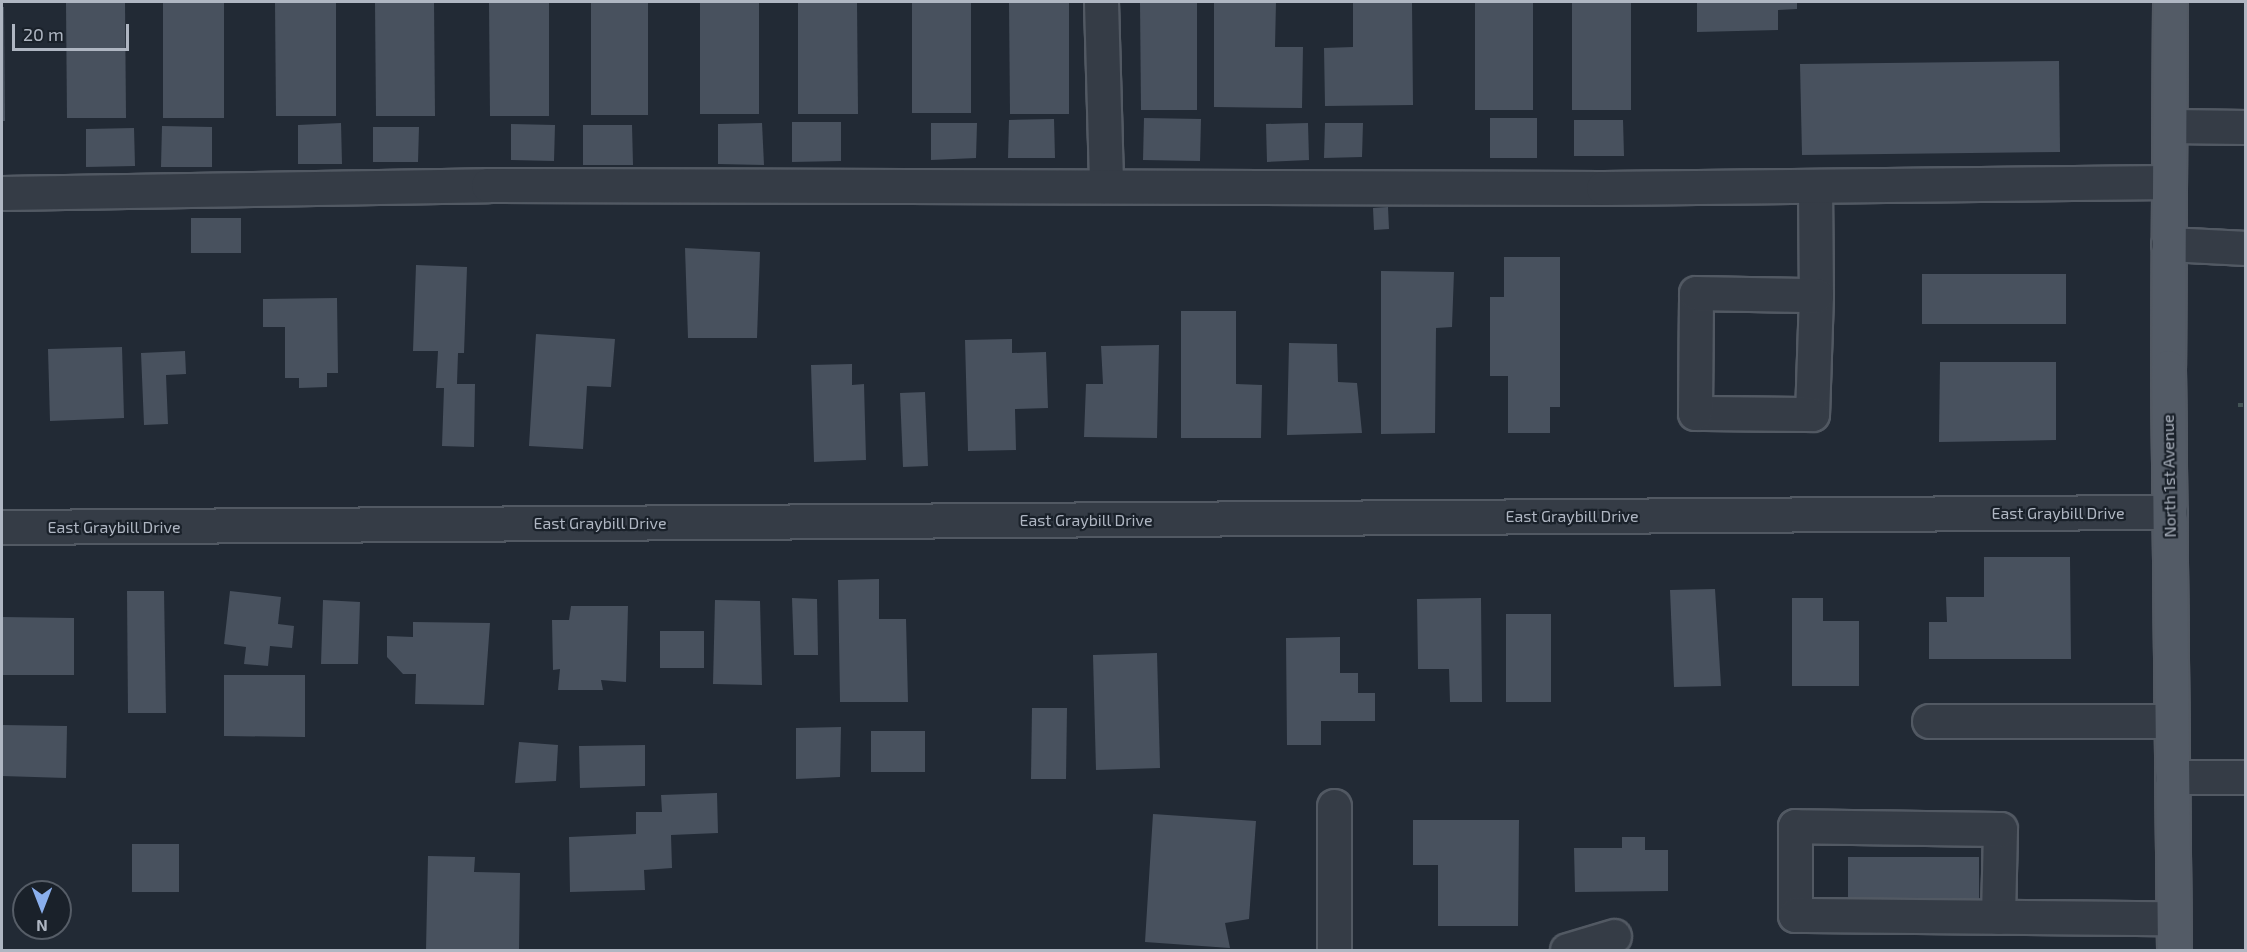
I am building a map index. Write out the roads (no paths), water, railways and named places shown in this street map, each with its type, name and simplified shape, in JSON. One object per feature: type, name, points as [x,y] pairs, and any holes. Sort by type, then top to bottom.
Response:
[{"type":"main road","name":"North 1st Avenue","points":[[2170,2],[2168,244],[2174,951]]},
{"type":"street","points":[[1101,2],[1106,186]]},
{"type":"street","points":[[2169,126],[2246,127]]},
{"type":"street","points":[[2,193],[488,185],[1815,186],[2169,182]]},
{"type":"street","points":[[1815,186],[1816,295],[1812,414],[1695,413],[1696,293],[1816,295]]},
{"type":"street","points":[[2168,244],[2246,248]]},
{"type":"street","name":"East Graybill Drive","points":[[2,528],[2170,512]]},
{"type":"street","points":[[1929,721],[2171,720]]},
{"type":"street","points":[[2172,777],[2246,777]]},
{"type":"street","points":[[1334,806],[1334,951]]},
{"type":"street","points":[[1998,917],[2000,829],[1795,826],[1795,915],[1998,917],[2173,918]]},
{"type":"street","points":[[1567,951],[1614,936]]}]
